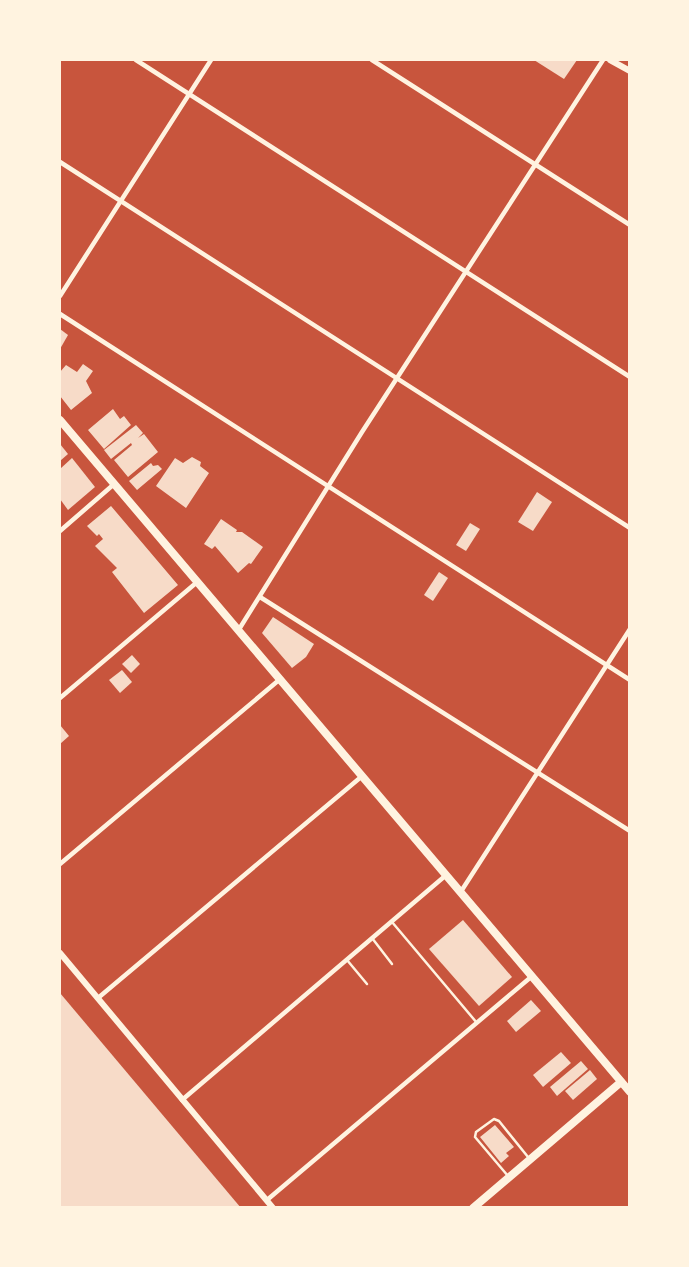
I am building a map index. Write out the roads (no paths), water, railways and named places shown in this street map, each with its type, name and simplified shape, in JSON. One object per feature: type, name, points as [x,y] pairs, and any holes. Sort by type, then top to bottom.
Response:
[{"type":"main road","points":[[60,421],[629,1092]]},
{"type":"main road","points":[[473,1208],[621,1082]]},
{"type":"street","points":[[136,60],[629,377]]},
{"type":"street","points":[[60,296],[211,60]]},
{"type":"street","points":[[372,60],[629,225]]},
{"type":"street","points":[[237,632],[397,378],[603,60]]},
{"type":"street","points":[[610,60],[629,71]]},
{"type":"street","points":[[60,162],[629,528]]},
{"type":"street","points":[[60,314],[629,680]]},
{"type":"street","points":[[60,531],[113,485]]},
{"type":"street","points":[[60,698],[196,583]]},
{"type":"street","points":[[260,597],[629,831]]},
{"type":"street","points":[[460,893],[629,629]]},
{"type":"street","points":[[60,864],[279,680]]},
{"type":"street","points":[[97,999],[361,777]]},
{"type":"street","points":[[182,1100],[445,876]]},
{"type":"street","points":[[60,953],[274,1208]]},
{"type":"street","points":[[267,1200],[531,977]]},
{"type":"lane","points":[[392,922],[478,1023]]},
{"type":"lane","points":[[372,939],[392,964]]},
{"type":"lane","points":[[347,960],[367,984]]},
{"type":"lane","points":[[509,1177],[475,1137],[476,1132],[494,1119],[499,1121],[530,1159]]}]
